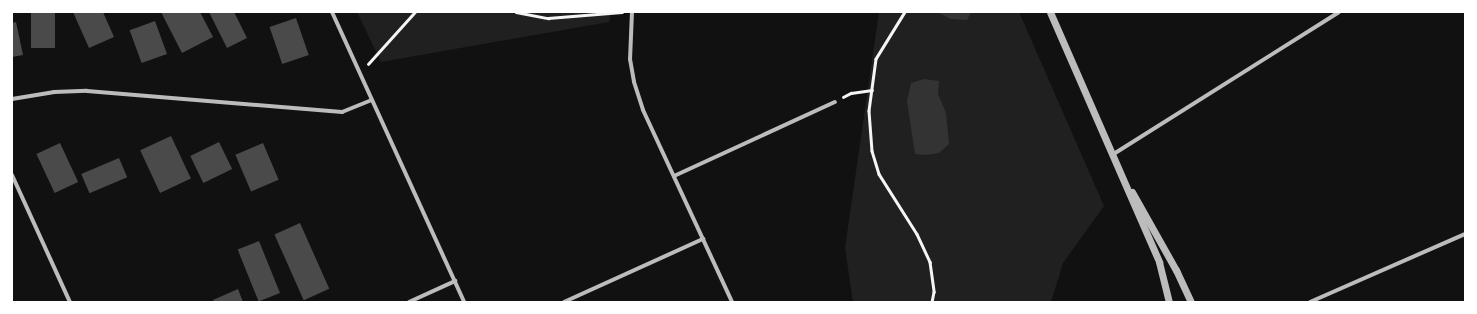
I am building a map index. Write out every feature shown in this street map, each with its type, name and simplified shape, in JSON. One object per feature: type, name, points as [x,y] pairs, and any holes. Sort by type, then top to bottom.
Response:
[{"type":"street","points":[[332,12],[464,302]]},
{"type":"street","points":[[632,12],[630,52],[634,82],[643,110],[732,302]]},
{"type":"street","points":[[1050,12],[1159,262],[1169,302]]},
{"type":"street","points":[[1112,156],[1339,12]]},
{"type":"street","points":[[12,99],[54,92],[88,91],[342,112],[372,100]]},
{"type":"street","points":[[674,176],[834,102]]},
{"type":"street","points":[[1112,156],[1176,270],[1191,302]]},
{"type":"street","points":[[12,175],[70,302]]},
{"type":"street","points":[[1310,302],[1465,234]]},
{"type":"street","points":[[564,302],[703,240]]},
{"type":"street","points":[[409,302],[455,281]]},
{"type":"path","points":[[360,74],[415,12]]},
{"type":"path","points":[[516,12],[548,18],[623,12]]},
{"type":"path","points":[[905,12],[876,59],[869,111],[872,151],[879,174],[917,234],[930,262],[934,292],[932,302]]},
{"type":"path","points":[[834,102],[851,93],[872,90]]},
{"type":"shaded area","points":[[357,12],[611,12],[609,22],[381,62]]},
{"type":"shaded area","points":[[879,12],[1019,12],[1104,206],[1063,263],[1051,302],[853,302],[845,248]]},
{"type":"shaded area","points":[[937,12],[971,12],[967,20],[951,19]]},
{"type":"shaded area","points":[[924,79],[939,81],[938,94],[946,113],[949,144],[939,153],[925,155],[915,154],[907,101],[911,83]]},
{"type":"building","points":[[31,12],[55,12],[55,48],[31,48]]},
{"type":"building","points":[[73,12],[103,12],[114,37],[89,48]]},
{"type":"building","points":[[161,12],[200,12],[213,37],[182,53]]},
{"type":"building","points":[[209,12],[234,12],[247,38],[227,48]]},
{"type":"building","points":[[296,18],[309,55],[282,64],[270,27]]},
{"type":"building","points":[[155,21],[167,54],[142,63],[130,30]]},
{"type":"building","points":[[16,22],[23,55],[12,57],[12,23]]},
{"type":"building","points":[[171,136],[191,179],[160,193],[140,150]]},
{"type":"building","points":[[219,142],[232,169],[203,183],[190,156]]},
{"type":"building","points":[[60,143],[78,182],[55,193],[36,154]]},
{"type":"building","points":[[263,143],[279,180],[251,192],[235,155]]},
{"type":"building","points":[[119,158],[127,177],[89,193],[81,174]]},
{"type":"building","points":[[300,223],[329,289],[304,300],[274,234]]},
{"type":"building","points":[[259,241],[280,293],[259,302],[238,250]]},
{"type":"building","points":[[238,289],[243,302],[214,302],[213,300]]}]
